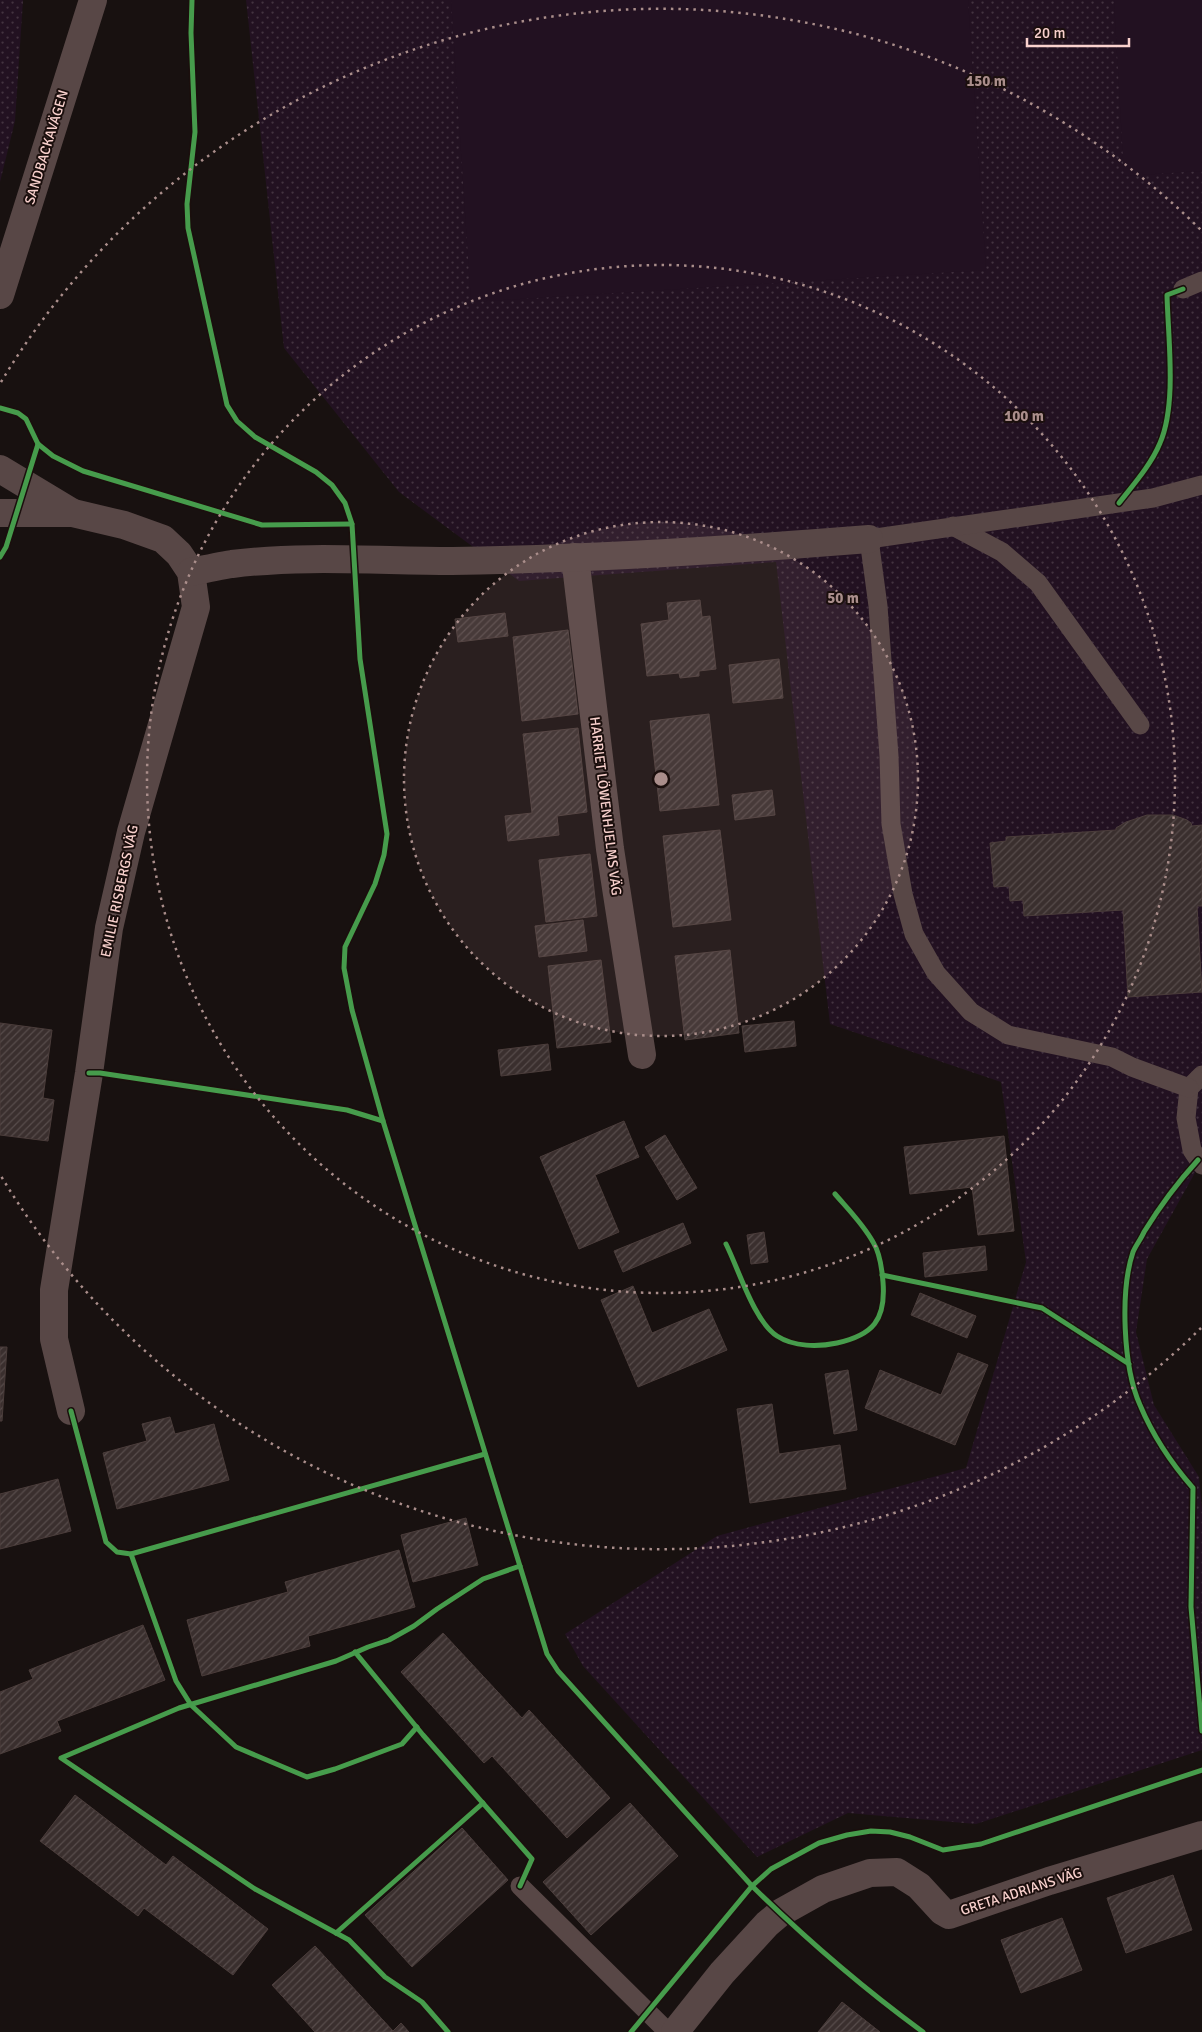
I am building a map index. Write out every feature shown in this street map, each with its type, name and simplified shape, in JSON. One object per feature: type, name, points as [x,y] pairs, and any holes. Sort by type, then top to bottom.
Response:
[{"type":"street","name":"SANDBACKAVÄGEN","points":[[0,295],[93,0]]},
{"type":"street","points":[[0,469],[73,513]]},
{"type":"street","points":[[0,513],[73,513],[124,525],[163,539],[192,572],[232,564],[290,560],[452,560],[668,554],[869,540]]},
{"type":"street","name":"HARRIET LÖWENHJELMS VÄG","points":[[575,557],[610,849],[642,1055]]},
{"type":"street","name":"EMILIE RISBERGS VÄG","points":[[71,1411],[54,1339],[54,1290],[89,1074],[109,928],[131,832],[196,607],[192,572]]},
{"type":"street","name":"GRETA ADRIANS VÄG","points":[[675,2032],[722,1973],[767,1924],[780,1913],[823,1889],[870,1873],[897,1872],[919,1886],[942,1911],[949,1915],[1049,1881],[1202,1835]]},
{"type":"lane","points":[[1184,289],[1202,281]]},
{"type":"lane","points":[[1202,485],[1153,498],[953,526],[869,540],[878,606],[889,756],[891,824],[903,894],[914,934],[936,973],[971,1012],[1008,1035],[1112,1057],[1132,1067],[1196,1081],[1186,1118],[1192,1150],[1202,1165]]},
{"type":"lane","points":[[953,526],[1002,552],[1038,583],[1140,725]]},
{"type":"lane","points":[[520,1886],[668,2032]]},
{"type":"shaded area","points":[[0,0],[23,0],[15,121],[0,182]]},
{"type":"shaded area","points":[[246,0],[1202,0],[1202,1160],[1147,1259],[1136,1332],[1154,1405],[1199,1477],[1202,1509],[1202,1750],[976,1824],[848,1813],[757,1857],[583,1666],[565,1634],[717,1536],[966,1468],[1026,1262],[1001,1082],[830,1024],[776,562],[519,581],[399,492],[284,348]]},
{"type":"shaded area","points":[[451,0],[968,0],[986,270],[471,302]]},
{"type":"shaded area","points":[[1114,0],[1202,0],[1202,171],[1124,176]]},
{"type":"building","points":[[700,600],[702,617],[710,616],[716,669],[699,671],[699,676],[680,678],[679,673],[647,676],[641,624],[669,620],[667,603]]},
{"type":"building","points":[[505,613],[508,636],[458,642],[455,619]]},
{"type":"building","points":[[568,630],[578,714],[522,721],[513,637]]},
{"type":"building","points":[[779,659],[783,698],[733,703],[729,665]]},
{"type":"building","points":[[709,714],[719,805],[660,811],[650,721]]},
{"type":"building","points":[[578,728],[587,812],[557,816],[559,835],[508,841],[505,816],[532,813],[523,734]]},
{"type":"building","points":[[772,790],[775,815],[735,820],[732,795]]},
{"type":"building","points":[[1147,815],[1173,815],[1187,820],[1192,826],[1202,825],[1202,906],[1197,906],[1202,992],[1128,997],[1123,910],[1024,916],[1023,900],[1010,901],[1009,886],[994,887],[990,843],[1006,841],[1006,837],[1116,830],[1116,828],[1126,822]]},
{"type":"building","points":[[720,830],[731,920],[673,927],[663,836]]},
{"type":"building","points":[[590,854],[597,916],[546,922],[539,860]]},
{"type":"building","points":[[583,920],[587,951],[539,957],[535,926]]},
{"type":"building","points":[[730,950],[739,1033],[685,1040],[675,956]]},
{"type":"building","points":[[601,960],[611,1042],[557,1048],[548,966]]},
{"type":"building","points":[[794,1021],[796,1046],[745,1052],[742,1026]]},
{"type":"building","points":[[0,1023],[52,1030],[43,1098],[54,1100],[48,1141],[0,1135]]},
{"type":"building","points":[[548,1044],[551,1070],[501,1076],[498,1050]]},
{"type":"building","points":[[624,1121],[639,1157],[595,1175],[619,1232],[579,1249],[540,1157]]},
{"type":"building","points":[[665,1135],[697,1188],[677,1200],[645,1147]]},
{"type":"building","points":[[1004,1136],[1014,1231],[978,1235],[972,1187],[910,1194],[904,1147]]},
{"type":"building","points":[[683,1223],[691,1243],[623,1272],[614,1251]]},
{"type":"building","points":[[764,1232],[768,1262],[751,1264],[747,1235]]},
{"type":"building","points":[[985,1246],[987,1270],[925,1277],[923,1253]]},
{"type":"building","points":[[633,1286],[652,1333],[709,1309],[727,1350],[638,1387],[601,1300]]},
{"type":"building","points":[[920,1293],[976,1316],[967,1338],[911,1315]]},
{"type":"building","points":[[0,1347],[7,1347],[2,1421],[0,1421]]},
{"type":"building","points":[[958,1353],[988,1365],[955,1445],[865,1408],[880,1370],[941,1395]]},
{"type":"building","points":[[848,1370],[857,1430],[834,1434],[825,1374]]},
{"type":"building","points":[[772,1404],[779,1454],[840,1445],[846,1489],[750,1503],[737,1409]]},
{"type":"building","points":[[170,1417],[175,1434],[214,1424],[229,1480],[117,1509],[103,1453],[147,1441],[142,1424]]},
{"type":"building","points":[[58,1479],[71,1531],[0,1549],[0,1494]]},
{"type":"building","points":[[466,1518],[478,1565],[413,1582],[401,1535]]},
{"type":"building","points":[[399,1550],[415,1607],[308,1636],[310,1646],[202,1676],[187,1620],[288,1592],[285,1582]]},
{"type":"building","points":[[143,1625],[165,1680],[57,1721],[61,1731],[0,1754],[0,1692],[33,1679],[29,1670]]},
{"type":"building","points":[[443,1633],[522,1718],[529,1710],[610,1798],[567,1838],[492,1756],[484,1763],[401,1672]]},
{"type":"building","points":[[75,1795],[166,1865],[173,1856],[268,1929],[233,1975],[144,1908],[138,1916],[40,1841]]},
{"type":"building","points":[[630,1803],[678,1856],[591,1935],[543,1882]]},
{"type":"building","points":[[462,1828],[508,1880],[412,1967],[365,1915]]},
{"type":"building","points":[[1173,1875],[1192,1930],[1126,1953],[1107,1898]]},
{"type":"building","points":[[1062,1918],[1082,1970],[1021,1993],[1001,1940]]},
{"type":"building","points":[[315,1946],[393,2031],[401,2023],[409,2032],[315,2032],[272,1985]]},
{"type":"building","points":[[842,2002],[880,2032],[818,2032]]},
{"type":"cycle path","points":[[192,0],[191,33],[195,132],[187,204],[188,228],[227,405],[237,421],[255,437],[316,472],[332,485],[345,503],[352,524],[360,659],[387,834],[384,855],[375,884],[345,947],[344,968],[352,1010],[383,1121],[547,1654],[558,1671],[752,1886],[835,1962],[923,2032]]},
{"type":"cycle path","points":[[1119,503],[1152,459],[1165,427],[1170,390],[1167,295],[1183,289]]},
{"type":"cycle path","points":[[0,408],[18,413],[26,419],[38,444],[53,456],[83,471],[262,525],[352,524]]},
{"type":"cycle path","points":[[0,557],[6,547],[38,444]]},
{"type":"cycle path","points":[[89,1073],[100,1073],[347,1110],[383,1121]]},
{"type":"cycle path","points":[[1198,1160],[1163,1204],[1134,1249],[1126,1287],[1125,1329],[1130,1371],[1140,1405],[1163,1449],[1193,1488],[1191,1607],[1202,1731]]},
{"type":"cycle path","points":[[726,1244],[754,1307],[761,1319],[777,1336],[798,1344],[822,1345],[849,1340],[860,1335],[875,1324],[879,1316],[883,1295],[881,1267],[877,1251],[869,1235],[835,1194]]},
{"type":"cycle path","points":[[882,1275],[1042,1308],[1129,1364]]},
{"type":"cycle path","points":[[71,1411],[106,1542],[117,1552],[131,1554],[485,1454]]},
{"type":"cycle path","points":[[131,1554],[176,1681],[191,1705],[236,1747],[307,1777],[335,1769],[402,1744],[417,1727]]},
{"type":"cycle path","points":[[448,2032],[422,2002],[385,1977],[349,1940],[255,1889],[61,1758],[179,1708],[336,1661],[389,1640],[414,1626],[483,1579],[520,1566]]},
{"type":"cycle path","points":[[355,1652],[423,1735],[532,1859],[520,1886]]},
{"type":"cycle path","points":[[631,2032],[752,1886],[771,1869],[819,1843],[871,1831],[890,1832],[910,1837],[943,1850],[981,1844],[1202,1770]]},
{"type":"cycle path","points":[[336,1933],[483,1803]]}]
